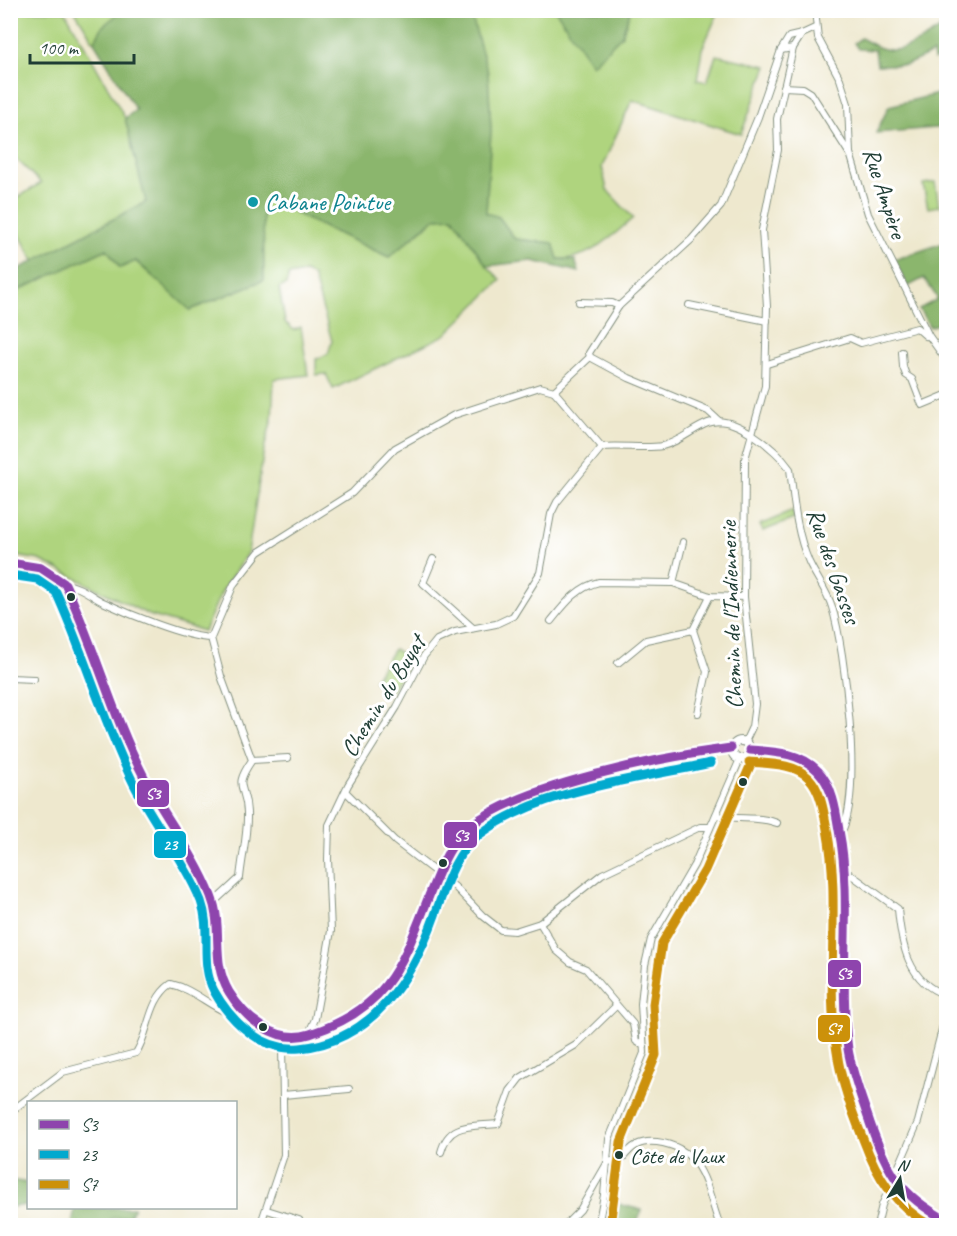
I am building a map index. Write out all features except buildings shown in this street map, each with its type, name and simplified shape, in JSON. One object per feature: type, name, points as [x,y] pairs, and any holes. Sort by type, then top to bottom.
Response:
[{"type":"street","points":[[554,391],[590,357],[589,353],[619,306],[692,239],[721,207],[758,117],[781,50],[789,37],[815,28],[815,10]]},
{"type":"street","name":"Rue Ampère","points":[[815,28],[840,79],[848,104],[850,153],[868,214],[928,336],[946,360]]},
{"type":"street","name":"Chemin de l'Indiennerie","points":[[745,742],[752,727],[755,704],[744,597],[745,459],[762,400],[766,364],[767,321],[762,230],[778,150],[777,119],[793,48],[802,34]]},
{"type":"street","points":[[781,50],[793,48]]},
{"type":"street","points":[[784,87],[802,88],[811,93],[850,153]]},
{"type":"street","points":[[579,302],[612,303],[619,306]]},
{"type":"street","points":[[689,305],[767,321]]},
{"type":"street","points":[[766,364],[850,338],[861,343],[917,328],[928,336]]},
{"type":"street","points":[[902,352],[903,368],[906,375],[912,379],[922,405],[946,395]]},
{"type":"street","name":"Rue des Gasses","points":[[590,357],[629,378],[708,411],[719,421],[740,425],[784,460],[790,469],[797,528],[832,607],[844,669],[852,747],[848,822],[842,832]]},
{"type":"street","points":[[252,759],[221,676],[211,638],[234,584],[259,552],[352,493],[395,448],[454,415],[540,387],[554,391],[602,447],[661,446],[679,440],[709,423],[719,421]]},
{"type":"street","name":"Chemin du Buyat","points":[[308,1035],[315,1019],[331,931],[327,859],[329,825],[347,793],[348,785],[397,707],[424,656],[437,640],[473,628],[496,624],[513,616],[540,573],[551,514],[557,502],[602,447]]},
{"type":"street","points":[[673,583],[683,542]]},
{"type":"street","points":[[433,559],[423,583],[473,628]]},
{"type":"street","points":[[10,563],[41,568],[65,584],[76,585],[103,601],[153,623],[211,638]]},
{"type":"street","points":[[551,621],[570,598],[590,584],[598,582],[673,583],[710,596],[744,597]]},
{"type":"street","points":[[65,584],[136,762],[195,863],[214,902],[219,973],[229,992],[251,1018],[284,1038],[308,1035],[364,1009],[385,991],[403,963],[437,875],[450,849],[475,823],[521,799],[598,777],[731,748],[736,741],[745,742],[750,750]]},
{"type":"street","points":[[698,713],[707,672],[693,630],[710,596]]},
{"type":"street","points":[[618,663],[646,640],[693,630]]},
{"type":"street","points":[[10,678],[34,679]]},
{"type":"street","points":[[731,748],[734,757],[740,759],[746,758],[750,750]]},
{"type":"street","points":[[750,750],[796,755],[819,770],[828,786],[842,832],[846,871],[847,1038],[858,1087],[893,1180],[916,1204],[946,1220]]},
{"type":"street","points":[[252,759],[288,758]]},
{"type":"street","points":[[214,902],[240,878],[247,811],[240,786],[242,775],[252,759]]},
{"type":"street","points":[[598,1226],[610,1135],[639,1071],[644,1046],[640,1004],[651,939],[694,865],[740,759]]},
{"type":"street","points":[[347,793],[395,841],[455,887],[483,916],[501,930],[515,931],[540,923],[602,874],[700,827],[710,827]]},
{"type":"street","points":[[716,815],[727,819],[765,818],[777,823]]},
{"type":"street","points":[[846,871],[898,909],[902,945],[912,970],[935,990],[946,995]]},
{"type":"street","points":[[540,923],[556,950],[570,962],[586,969],[633,1024],[636,1041],[644,1046]]},
{"type":"street","points":[[10,1112],[63,1072],[136,1053],[151,1012],[164,988],[171,984],[181,986],[206,1003],[239,1017],[251,1018]]},
{"type":"street","points":[[441,1152],[445,1138],[453,1130],[498,1124],[510,1091],[520,1078],[576,1045],[616,1006]]},
{"type":"street","points":[[877,1226],[893,1180],[918,1122],[946,1014]]},
{"type":"street","points":[[260,1226],[284,1155],[282,1046],[284,1038]]},
{"type":"street","points":[[283,1095],[349,1089]]},
{"type":"street","points":[[564,1226],[580,1210],[608,1162],[622,1159],[628,1150],[646,1141],[672,1144],[683,1149],[692,1157],[703,1174],[720,1226]]},
{"type":"street","points":[[267,1210],[299,1220]]},
{"type":"green space","points":[[123,10],[470,11],[488,73],[491,130],[486,213],[499,217],[515,239],[553,243],[558,259],[575,260],[579,272],[532,261],[487,266],[453,217],[435,218],[389,257],[304,218],[272,197],[263,205],[264,280],[190,310],[136,261],[120,268],[107,249],[11,294],[11,273],[146,202],[125,118],[136,110],[94,42],[103,26]]},
{"type":"green space","points":[[11,11],[65,11],[125,118],[146,202],[34,261],[11,219],[11,202],[41,183],[11,154]]},
{"type":"green space","points":[[75,11],[123,11],[103,26],[94,42]]},
{"type":"green space","points":[[470,11],[556,11],[622,35],[630,11],[719,11],[702,49],[697,80],[707,82],[716,55],[767,66],[741,134],[632,100],[602,167],[607,190],[633,218],[608,240],[590,251],[580,256],[558,259],[553,243],[515,239],[499,218],[486,213],[491,130],[488,73]]},
{"type":"green space","points":[[556,11],[630,11],[622,35],[592,65]]},
{"type":"green space","points":[[946,25],[946,55],[934,60],[933,53],[906,65],[877,65],[875,50],[858,49],[854,43],[861,38],[885,49],[900,49]]},
{"type":"green space","points":[[946,92],[946,127],[876,133],[889,106]]},
{"type":"green space","points":[[935,182],[939,206],[928,208],[923,184]]},
{"type":"green space","points":[[272,197],[304,218],[389,257],[436,218],[453,217],[487,266],[501,280],[445,335],[333,389],[326,374],[316,375],[316,359],[328,354],[332,341],[313,276],[305,272],[289,275],[286,285],[279,288],[285,322],[294,330],[301,327],[308,375],[274,379],[272,419],[264,449],[248,552],[222,591],[204,631],[149,615],[40,560],[11,555],[10,294],[107,249],[120,268],[135,261],[191,310],[264,280],[263,205]]},
{"type":"green space","points":[[946,242],[946,320],[930,327],[919,309],[938,299],[924,278],[907,287],[894,260]]},
{"type":"green space","points":[[793,511],[794,519],[763,531],[760,525]]},
{"type":"green space","points":[[394,649],[411,660],[391,691],[374,680]]},
{"type":"green space","points":[[10,1180],[27,1183],[27,1205],[11,1207]]},
{"type":"green space","points":[[610,1202],[642,1210],[636,1225],[606,1225]]},
{"type":"green space","points":[[75,1209],[133,1209],[128,1217],[111,1219],[107,1225],[72,1225]]},
{"type":"transit line","name":"S3","points":[[10,563],[41,568],[65,584],[144,777],[196,865],[211,896],[217,920],[218,956],[223,980],[236,1002],[253,1020],[285,1036],[310,1034],[338,1023],[360,1010],[377,995],[403,958],[448,853],[457,839],[470,826],[494,811],[524,797],[558,785],[669,758],[731,748]]},
{"type":"transit line","name":"23","points":[[10,575],[37,579],[56,592],[131,778],[185,869],[201,901],[206,924],[207,969],[214,991],[229,1014],[239,1024],[249,1033],[273,1045],[300,1048],[326,1043],[349,1033],[387,1002],[415,961],[447,883],[463,851],[470,842],[503,819],[560,796],[711,763]]},
{"type":"transit line","name":"S3","points":[[750,750],[786,754],[803,760],[818,771],[827,783],[833,799],[843,857],[845,1022],[852,1068],[876,1140],[889,1169],[917,1201],[946,1220]]},
{"type":"transit line","name":"S7","points":[[749,762],[796,769],[809,778],[819,795],[825,816],[831,857],[832,996],[841,1074],[868,1153],[881,1178],[907,1209],[931,1226]]},
{"type":"transit line","name":"S7","points":[[610,1226],[621,1142],[656,1055],[653,1004],[662,943],[705,870],[751,764]]},
{"type":"place","name":"Cabane Pointue","points":[[253,202]]},
{"type":"place","name":"Côte de Vaux","points":[[619,1155]]}]
